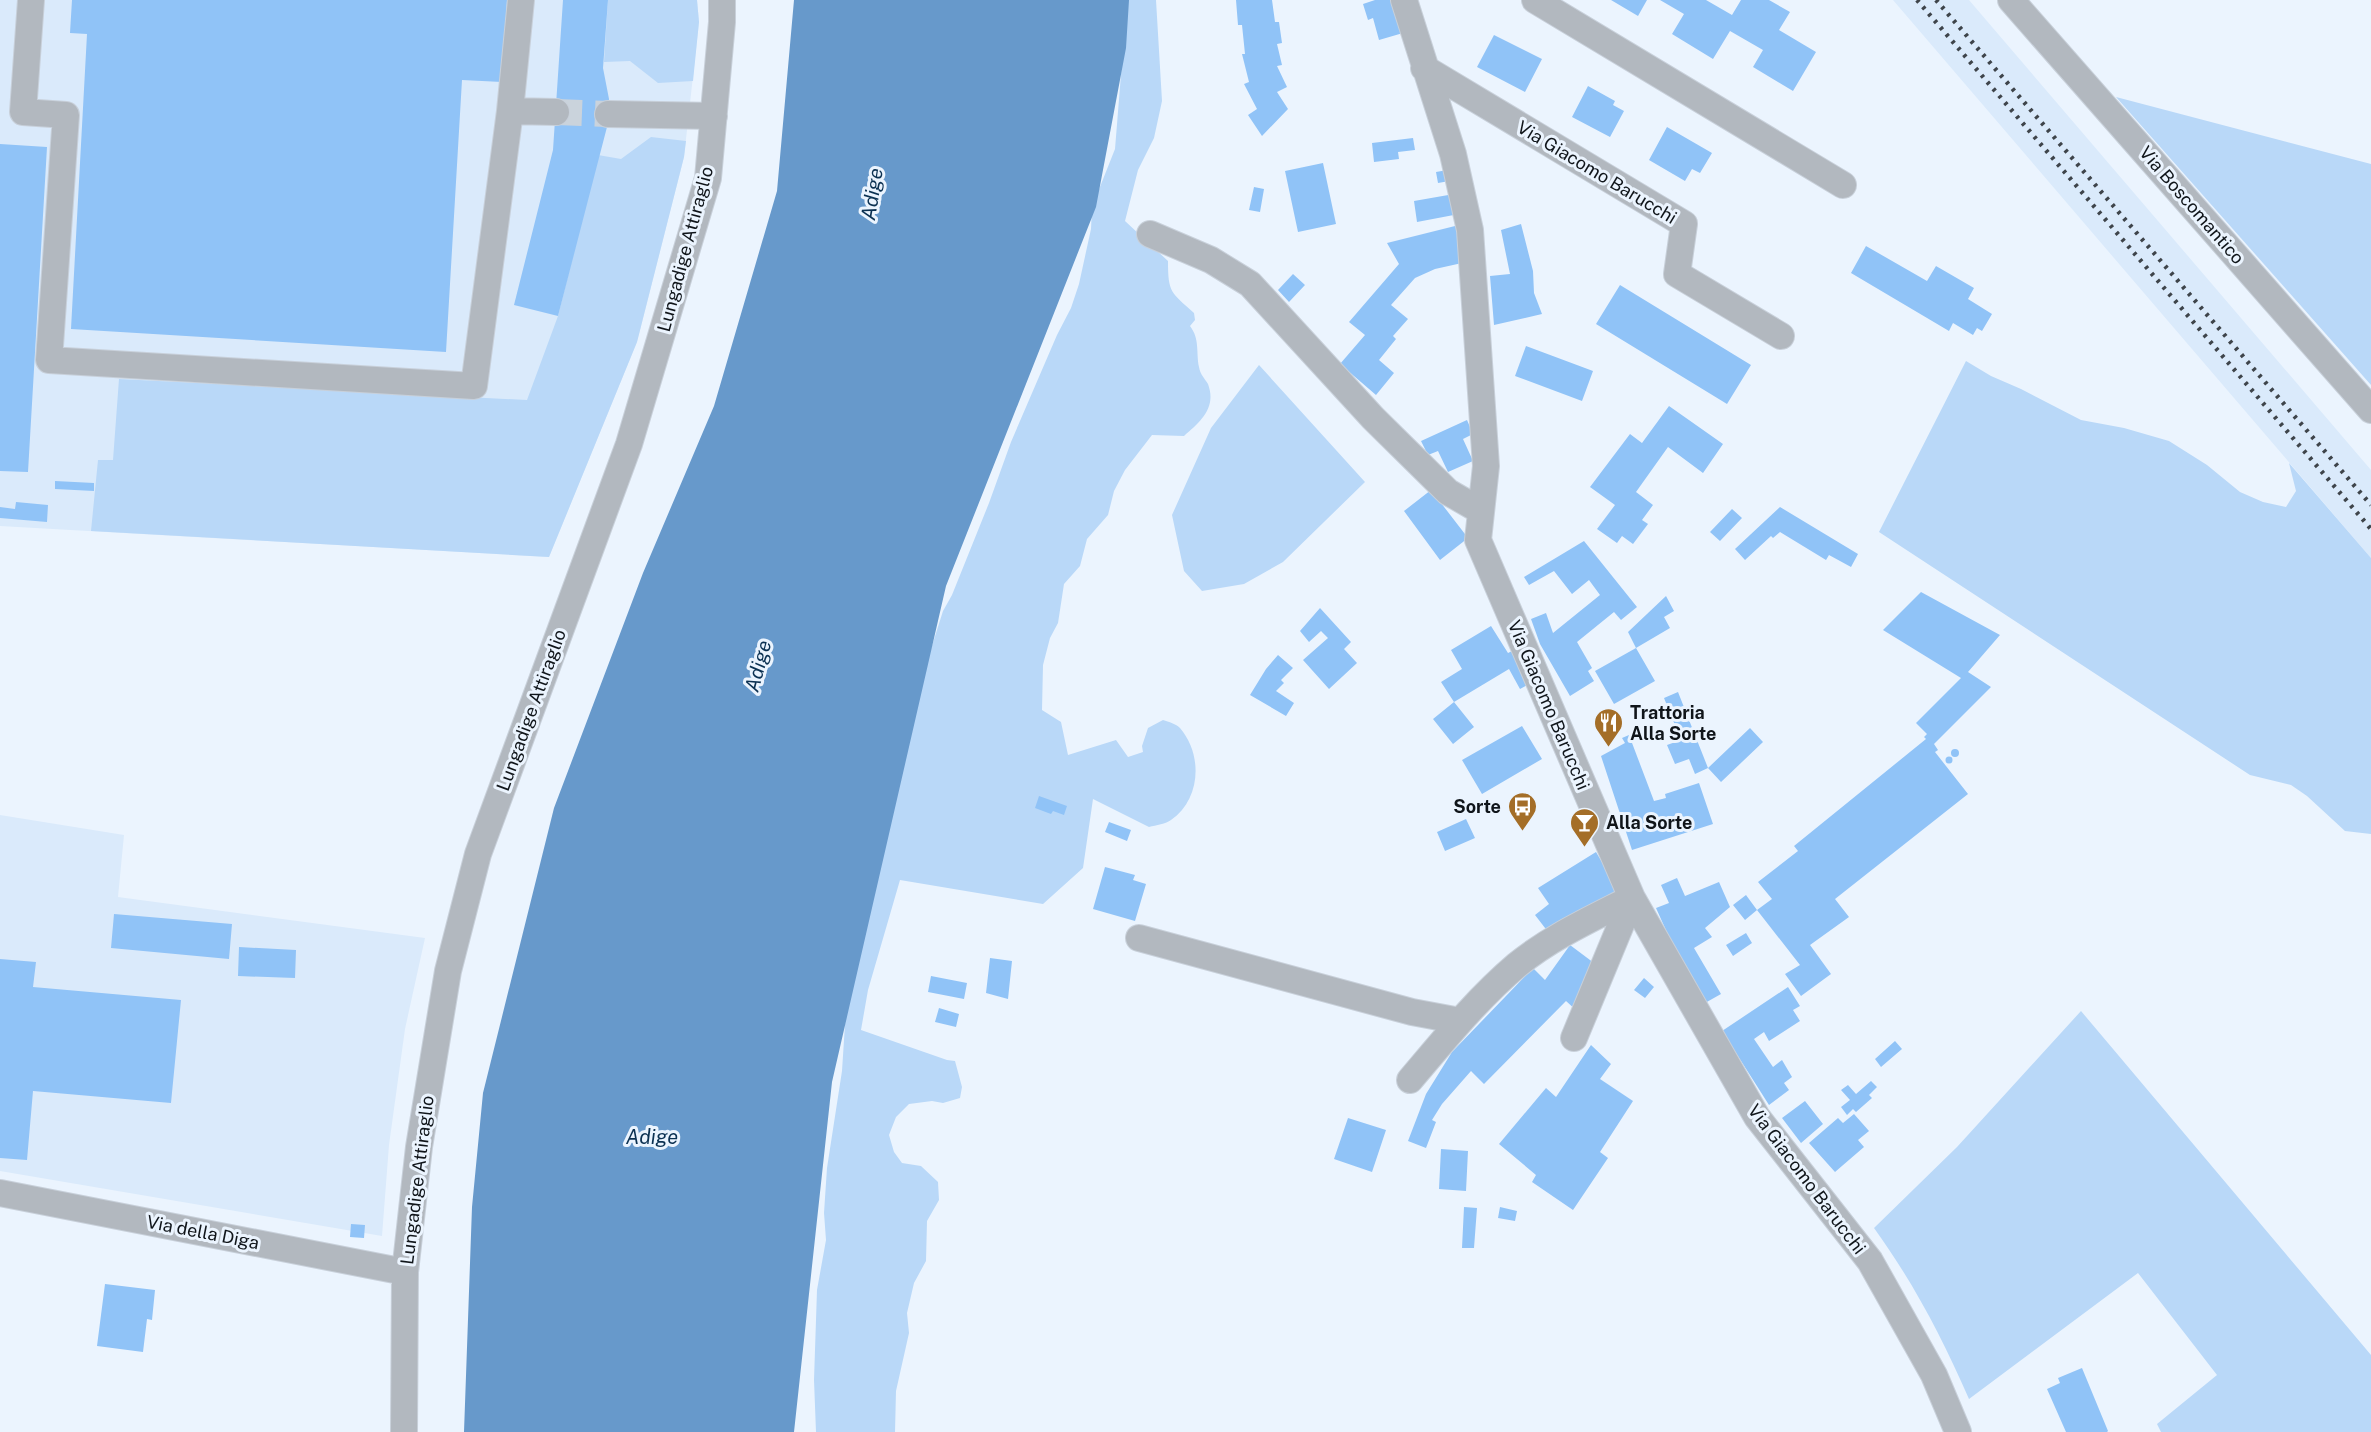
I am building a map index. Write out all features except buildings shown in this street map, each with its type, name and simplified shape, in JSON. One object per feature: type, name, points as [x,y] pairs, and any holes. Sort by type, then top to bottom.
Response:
[{"type":"street","points":[[31,0],[23,112],[66,115],[49,360],[474,386],[510,111],[521,0]]},
{"type":"street","name":"Lungadige Attiraglio","points":[[404,1432],[405,1272],[419,1148],[448,971],[478,854],[629,444],[708,178],[722,0]]},
{"type":"street","name":"Via Giacomo Barucchi","points":[[1404,0],[1453,154],[1470,230],[1486,466],[1478,540],[1632,898],[1757,1118],[1870,1261],[1934,1376],[1958,1432]]},
{"type":"street","points":[[1535,0],[1843,185]]},
{"type":"street","name":"Via Boscomantico","points":[[2011,0],[2371,410]]},
{"type":"street","name":"Via Giacomo Barucchi","points":[[1424,68],[1684,224],[1677,274],[1781,336]]},
{"type":"street","points":[[510,111],[556,112]]},
{"type":"street","points":[[608,114],[714,116]]},
{"type":"street","points":[[1150,234],[1211,260],[1250,284],[1381,427],[1448,492],[1481,511]]},
{"type":"street","points":[[1410,1080],[1460,1022],[1518,964],[1572,929],[1632,898]]},
{"type":"street","points":[[1574,1038],[1632,898]]},
{"type":"street","points":[[1139,938],[1412,1012],[1460,1022]]},
{"type":"street","name":"Via della Diga","points":[[0,1193],[405,1272]]},
{"type":"shaded area","points":[[0,0],[697,0],[699,22],[684,157],[637,342],[549,557],[0,526]]},
{"type":"shaded area","points":[[608,0],[697,0],[699,22],[693,81],[658,83],[630,61],[604,62]]},
{"type":"shaded area","points":[[1127,0],[1156,0],[1162,101],[1154,138],[1138,170],[1125,221],[1168,261],[1172,291],[1194,313],[1195,320],[1190,326],[1195,336],[1201,374],[1208,384],[1210,400],[1209,407],[1201,420],[1184,436],[1152,435],[1125,470],[1114,491],[1108,515],[1087,539],[1080,566],[1064,584],[1058,623],[1050,638],[1043,665],[1042,710],[1061,722],[1068,755],[1116,740],[1128,757],[1143,752],[1142,746],[1148,728],[1163,720],[1174,724],[1180,728],[1193,751],[1195,776],[1193,789],[1181,811],[1171,820],[1149,827],[1093,799],[1083,868],[1043,904],[900,880],[868,990],[861,1030],[955,1061],[962,1087],[960,1098],[943,1103],[932,1101],[909,1104],[896,1117],[889,1135],[894,1152],[902,1163],[921,1166],[938,1182],[939,1200],[927,1221],[926,1261],[914,1283],[907,1313],[909,1333],[896,1391],[895,1432],[816,1432],[814,1380],[817,1290],[826,1240],[824,1213],[827,1168],[842,1071],[846,1009],[923,674],[943,611],[952,595],[1011,442],[1071,308],[1079,284],[1091,229],[1092,207],[1115,149]]},
{"type":"shaded area","points":[[1893,0],[1969,0],[2371,470],[2371,558]]},
{"type":"shaded area","points":[[2116,97],[2371,164],[2371,385]]},
{"type":"shaded area","points":[[651,137],[686,141],[684,157],[637,342],[549,557],[91,531],[98,460],[113,460],[119,379],[527,400],[558,316],[598,155],[621,159]]},
{"type":"shaded area","points":[[1966,361],[1991,376],[2081,420],[2124,428],[2169,441],[2207,465],[2240,492],[2263,502],[2286,507],[2296,491],[2289,463],[2371,558],[2371,834],[2345,831],[2307,796],[2291,785],[2250,775],[1879,532]]},
{"type":"shaded area","points":[[1259,365],[1365,482],[1283,562],[1244,584],[1202,591],[1184,571],[1172,515],[1211,428]]},
{"type":"shaded area","points":[[0,815],[124,835],[118,897],[425,938],[405,1029],[389,1145],[382,1236],[0,1171]]},
{"type":"shaded area","points":[[2081,1011],[2371,1355],[2371,1432],[2161,1432],[2157,1424],[2217,1375],[2138,1273],[1969,1399],[1926,1310],[1874,1228],[1957,1147]]},
{"type":"water","name":"Adige","points":[[794,0],[1129,0],[1126,48],[1096,207],[946,586],[832,1082],[794,1432],[464,1432],[472,1207],[483,1093],[554,808],[643,573],[714,406],[777,191]]},
{"type":"tunnel","points":[[556,112],[608,114]]},
{"type":"railway","points":[[1917,0],[2371,529]]},
{"type":"railway","points":[[1936,0],[2371,505]]},
{"type":"place","name":"Trattoria Alla Sorte","points":[[1609,748]]},
{"type":"place","name":"Sorte","points":[[1522,832]]},
{"type":"place","name":"Alla Sorte","points":[[1585,848]]}]
